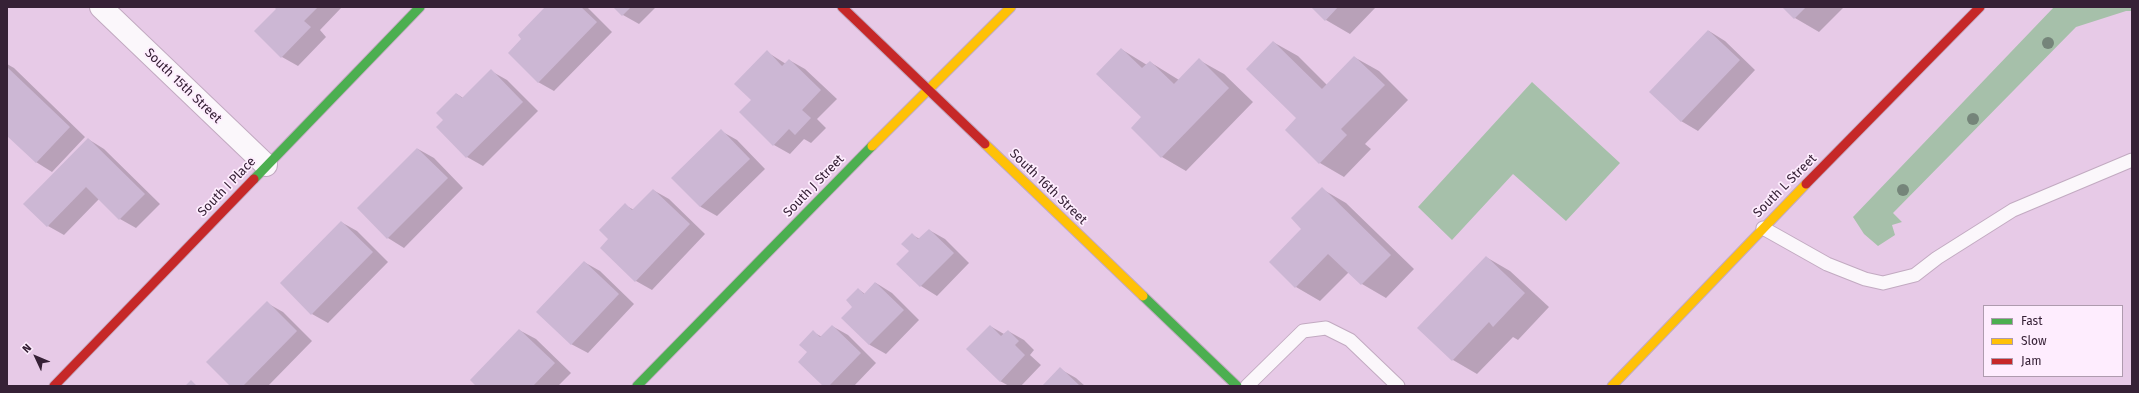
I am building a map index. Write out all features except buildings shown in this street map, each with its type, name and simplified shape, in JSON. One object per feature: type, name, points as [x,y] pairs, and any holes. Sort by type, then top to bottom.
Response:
[{"type":"street","name":"South 15th Street","points":[[101,7],[266,165]]},
{"type":"street","name":"South I Place","points":[[54,386],[420,7]]},
{"type":"street","name":"South 16th Street","points":[[842,7],[1237,386]]},
{"type":"street","name":"South J Street","points":[[637,386],[927,89],[1011,7]]},
{"type":"street","name":"South L Street","points":[[1612,386],[1763,228],[1980,7]]},
{"type":"lane","points":[[1763,228],[1827,264],[1865,279],[1883,283],[1915,276],[1937,258],[2013,210],[2132,160]]},
{"type":"lane","points":[[1247,386],[1303,330],[1326,328],[1350,340],[1398,386]]},
{"type":"green space","points":[[2054,7],[2132,7],[2132,11],[2126,11],[2076,27],[1893,213],[1902,222],[1892,225],[1895,235],[1878,246],[1864,234],[1853,217]]},
{"type":"green space","points":[[1532,82],[1620,163],[1566,221],[1513,174],[1452,240],[1418,207]]},
{"type":"traffic: fast","points":[[254,179],[420,7]]},
{"type":"traffic: fast","points":[[637,386],[872,146]]},
{"type":"traffic: fast","points":[[1143,296],[1237,386]]},
{"type":"traffic: slow","points":[[872,146],[1011,7]]},
{"type":"traffic: slow","points":[[985,144],[1143,296]]},
{"type":"traffic: slow","points":[[1612,386],[1806,184]]},
{"type":"traffic: jam","points":[[842,7],[985,144]]},
{"type":"traffic: jam","points":[[1806,184],[1980,7]]},
{"type":"traffic: jam","points":[[54,386],[254,179]]}]
